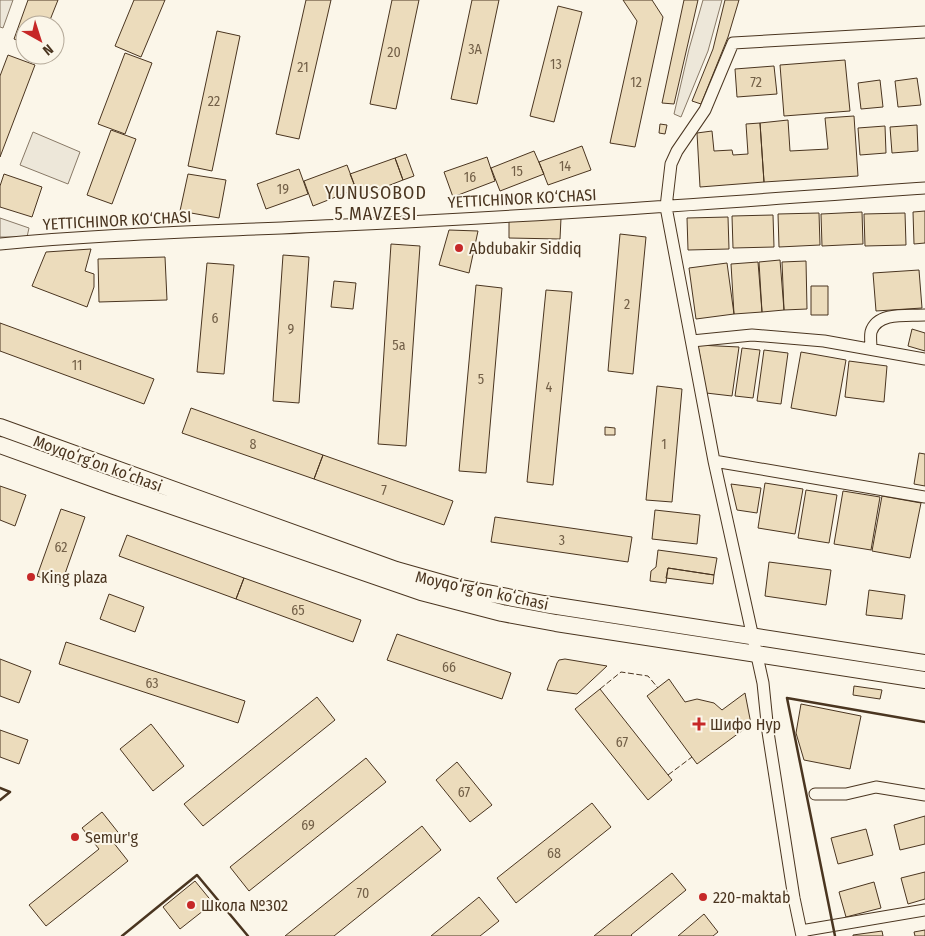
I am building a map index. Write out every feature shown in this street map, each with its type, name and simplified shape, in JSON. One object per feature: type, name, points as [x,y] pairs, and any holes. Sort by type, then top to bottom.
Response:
[{"type":"main road","name":"Moyqoʻrgʻon koʻchasi","points":[[0,427],[426,579],[456,587],[544,604],[925,663]]},
{"type":"main road","name":"Moyqoʻrgʻon koʻchasi","points":[[0,445],[453,602],[556,623],[925,680]]},
{"type":"street","points":[[925,32],[733,43],[705,110],[677,151],[671,164],[666,207],[714,461],[763,684],[768,732],[792,889],[801,934],[925,910]]},
{"type":"street","name":"YETTICHINOR KO‘CHASI","points":[[0,244],[170,232],[344,225],[666,207],[925,188]]},
{"type":"street","points":[[871,348],[871,330],[887,316],[925,315]]},
{"type":"street","points":[[692,341],[752,335],[824,341],[925,359]]},
{"type":"street","points":[[714,461],[925,496]]},
{"type":"street","points":[[815,794],[846,794],[876,787],[925,794]]},
{"type":"shaded area","points":[[0,0],[13,0],[3,28],[0,27]]},
{"type":"shaded area","points":[[703,0],[722,0],[708,51],[681,117],[674,114]]},
{"type":"shaded area","points":[[33,132],[80,152],[68,184],[20,165]]},
{"type":"shaded area","points":[[0,218],[29,228],[27,237],[0,237]]},
{"type":"building","points":[[28,0],[58,0],[52,15],[23,15]]},
{"type":"building","points":[[134,0],[165,0],[141,57],[115,46]]},
{"type":"building","points":[[306,0],[331,0],[299,139],[276,134]]},
{"type":"building","points":[[392,0],[419,0],[396,109],[370,104]]},
{"type":"building","points":[[472,0],[499,0],[477,104],[451,99]]},
{"type":"building","points":[[623,0],[652,0],[663,17],[635,147],[610,143],[637,21]]},
{"type":"building","points":[[684,0],[698,0],[674,104],[662,103]]},
{"type":"building","points":[[725,0],[739,0],[728,37],[701,104],[692,101],[713,49]]},
{"type":"building","points":[[558,6],[582,12],[554,122],[530,116]]},
{"type":"building","points":[[217,31],[240,36],[212,171],[188,166]]},
{"type":"building","points":[[125,53],[152,63],[125,134],[98,124]]},
{"type":"building","points":[[8,55],[15,58],[15,65],[35,65],[0,157],[0,76]]},
{"type":"building","points":[[845,60],[850,111],[784,116],[780,65]]},
{"type":"building","points":[[774,66],[777,94],[737,97],[735,69]]},
{"type":"building","points":[[917,78],[921,105],[898,107],[895,81]]},
{"type":"building","points":[[880,80],[883,107],[861,109],[858,83]]},
{"type":"building","points":[[854,116],[858,176],[764,182],[760,123],[788,120],[790,151],[828,149],[825,118]]},
{"type":"building","points":[[760,123],[764,182],[700,187],[697,133],[712,131],[714,151],[732,150],[733,155],[748,154],[746,124]]},
{"type":"building","points":[[660,124],[667,125],[665,134],[659,133]]},
{"type":"building","points":[[917,125],[918,151],[892,153],[890,127]]},
{"type":"building","points":[[885,126],[886,153],[860,155],[858,128]]},
{"type":"building","points":[[111,130],[136,139],[112,204],[87,195]]},
{"type":"building","points":[[582,146],[591,170],[548,185],[539,162]]},
{"type":"building","points":[[534,151],[544,174],[500,191],[491,168]]},
{"type":"building","points":[[406,154],[414,176],[403,180],[395,158]]},
{"type":"building","points":[[487,157],[495,181],[453,197],[444,172]]},
{"type":"building","points":[[395,158],[403,180],[359,197],[350,174]]},
{"type":"building","points":[[347,165],[356,189],[313,206],[304,181]]},
{"type":"building","points":[[299,169],[308,194],[266,209],[257,184]]},
{"type":"building","points":[[4,174],[42,187],[32,217],[0,207],[0,186]]},
{"type":"building","points":[[188,174],[226,180],[219,218],[180,211]]},
{"type":"building","points":[[925,211],[925,243],[914,244],[913,212]]},
{"type":"building","points":[[862,212],[863,244],[822,246],[821,214]]},
{"type":"building","points":[[819,213],[820,245],[779,247],[778,214]]},
{"type":"building","points":[[905,213],[906,245],[865,246],[864,214]]},
{"type":"building","points":[[773,215],[774,247],[733,248],[732,216]]},
{"type":"building","points":[[728,217],[729,249],[688,250],[687,218]]},
{"type":"building","points":[[509,218],[561,218],[560,239],[509,238]]},
{"type":"building","name":"Abdubakir Siddiq","points":[[449,230],[478,231],[469,273],[439,265]]},
{"type":"building","points":[[620,234],[646,237],[633,374],[608,371]]},
{"type":"building","points":[[391,244],[420,246],[406,446],[378,444]]},
{"type":"building","points":[[91,249],[85,271],[94,274],[94,287],[87,307],[32,286],[46,252]]},
{"type":"building","points":[[283,255],[309,257],[299,403],[273,401]]},
{"type":"building","points":[[165,257],[167,300],[99,302],[98,259]]},
{"type":"building","points":[[780,260],[784,310],[762,312],[759,262]]},
{"type":"building","points":[[806,261],[807,309],[784,310],[782,262]]},
{"type":"building","points":[[758,262],[762,312],[734,314],[731,264]]},
{"type":"building","points":[[207,263],[234,265],[224,374],[197,372]]},
{"type":"building","points":[[727,263],[734,314],[696,319],[689,268]]},
{"type":"building","points":[[919,270],[922,308],[876,311],[873,273]]},
{"type":"building","points":[[334,281],[356,283],[353,309],[331,307]]},
{"type":"building","points":[[476,285],[502,288],[486,473],[459,471]]},
{"type":"building","points":[[811,286],[828,286],[828,315],[811,315]]},
{"type":"building","points":[[546,290],[572,292],[553,485],[527,482]]},
{"type":"building","points":[[0,323],[154,379],[144,404],[0,351]]},
{"type":"building","points":[[912,329],[925,333],[925,351],[908,346]]},
{"type":"building","points":[[698,345],[739,347],[732,396],[706,393]]},
{"type":"building","points":[[742,348],[760,350],[753,398],[735,396]]},
{"type":"building","points":[[764,350],[788,353],[781,404],[757,401]]},
{"type":"building","points":[[801,352],[846,360],[836,416],[791,408]]},
{"type":"building","points":[[849,361],[887,366],[884,402],[845,397]]},
{"type":"building","points":[[657,386],[682,389],[672,502],[646,500]]},
{"type":"building","points":[[191,408],[323,455],[314,479],[182,433]]},
{"type":"building","points":[[605,427],[615,428],[615,435],[605,435]]},
{"type":"building","points":[[919,453],[925,454],[925,486],[914,484]]},
{"type":"building","points":[[323,455],[453,501],[444,525],[314,479]]},
{"type":"building","points":[[765,483],[803,489],[795,534],[758,528]]},
{"type":"building","points":[[731,484],[761,488],[757,513],[737,510]]},
{"type":"building","points":[[0,486],[26,495],[15,526],[0,520]]},
{"type":"building","points":[[806,490],[837,495],[829,543],[798,538]]},
{"type":"building","points":[[843,491],[880,497],[871,550],[834,544]]},
{"type":"building","points":[[882,496],[921,503],[910,558],[872,551]]},
{"type":"building","points":[[61,509],[85,517],[61,585],[37,576]]},
{"type":"building","points":[[655,510],[700,515],[697,544],[652,539]]},
{"type":"building","points":[[495,517],[632,537],[628,562],[491,542]]},
{"type":"building","points":[[127,535],[244,578],[236,599],[119,556]]},
{"type":"building","points":[[658,550],[717,558],[714,575],[668,568],[666,583],[650,581],[651,571],[656,567]]},
{"type":"building","points":[[769,562],[831,570],[826,605],[765,596]]},
{"type":"building","points":[[668,568],[714,575],[713,584],[666,578]]},
{"type":"building","points":[[244,578],[361,620],[353,642],[236,599]]},
{"type":"building","points":[[869,590],[905,595],[902,619],[866,615]]},
{"type":"building","points":[[109,594],[144,607],[135,632],[100,619]]},
{"type":"building","points":[[397,634],[511,673],[502,699],[387,660]]},
{"type":"building","points":[[66,642],[245,701],[238,723],[59,664]]},
{"type":"building","points":[[0,659],[31,671],[19,703],[0,696]]},
{"type":"building","points":[[565,659],[607,666],[577,694],[547,690],[557,663],[559,660]]},
{"type":"building","points":[[669,679],[685,702],[697,699],[714,703],[722,710],[745,693],[751,724],[697,764],[647,696]]},
{"type":"building","points":[[854,686],[882,690],[880,699],[853,695]]},
{"type":"building","points":[[600,689],[672,780],[648,800],[575,709]]},
{"type":"building","points":[[317,697],[335,720],[203,826],[184,804]]},
{"type":"building","points":[[801,704],[861,716],[850,769],[804,760],[796,733]]},
{"type":"building","points":[[151,724],[184,766],[153,791],[120,749]]},
{"type":"building","points":[[0,730],[28,740],[19,764],[0,757]]},
{"type":"building","points":[[366,758],[386,782],[249,891],[230,867]]},
{"type":"building","points":[[457,762],[492,805],[470,822],[436,780]]},
{"type":"building","points":[[592,803],[611,827],[516,903],[497,878]]},
{"type":"building","points":[[102,812],[121,836],[113,842],[128,861],[46,926],[29,905],[99,849],[82,828]]},
{"type":"building","points":[[925,816],[925,844],[900,850],[894,825]]},
{"type":"building","points":[[422,826],[441,850],[334,936],[285,936]]},
{"type":"building","points":[[866,829],[873,855],[838,864],[831,838]]},
{"type":"building","points":[[925,872],[925,899],[908,904],[901,878]]},
{"type":"building","points":[[672,873],[686,890],[632,936],[594,936]]},
{"type":"building","points":[[195,881],[213,903],[180,929],[163,907]]},
{"type":"building","points":[[874,882],[881,908],[846,917],[839,892]]},
{"type":"building","points":[[479,897],[499,921],[480,936],[431,936]]},
{"type":"building","points":[[704,914],[718,932],[713,936],[678,936]]},
{"type":"building","points":[[925,930],[925,936],[915,936],[914,932]]},
{"type":"building","points":[[882,931],[883,936],[853,936],[853,935]]},
{"type":"fence","points":[[600,689],[621,672],[648,676],[658,688]]},
{"type":"fence","points":[[668,775],[692,757]]},
{"type":"wall","points":[[835,936],[787,698],[925,722]]},
{"type":"wall","points":[[0,788],[10,792]]},
{"type":"wall","points":[[0,800],[10,792]]},
{"type":"wall","points":[[122,936],[197,875],[248,936]]},
{"type":"place","name":"Abdubakir Siddiq","points":[[459,248]]},
{"type":"place","name":"King plaza","points":[[31,577]]},
{"type":"place","name":"Шифо Нур","points":[[699,724]]},
{"type":"place","name":"Semur'g","points":[[75,837]]},
{"type":"place","name":"220-maktab","points":[[703,897]]},
{"type":"place","name":"Школа №302","points":[[191,905]]},
{"type":"district","name":"YUNUSOBOD 5 MAVZESI","points":[[376,203]]}]
